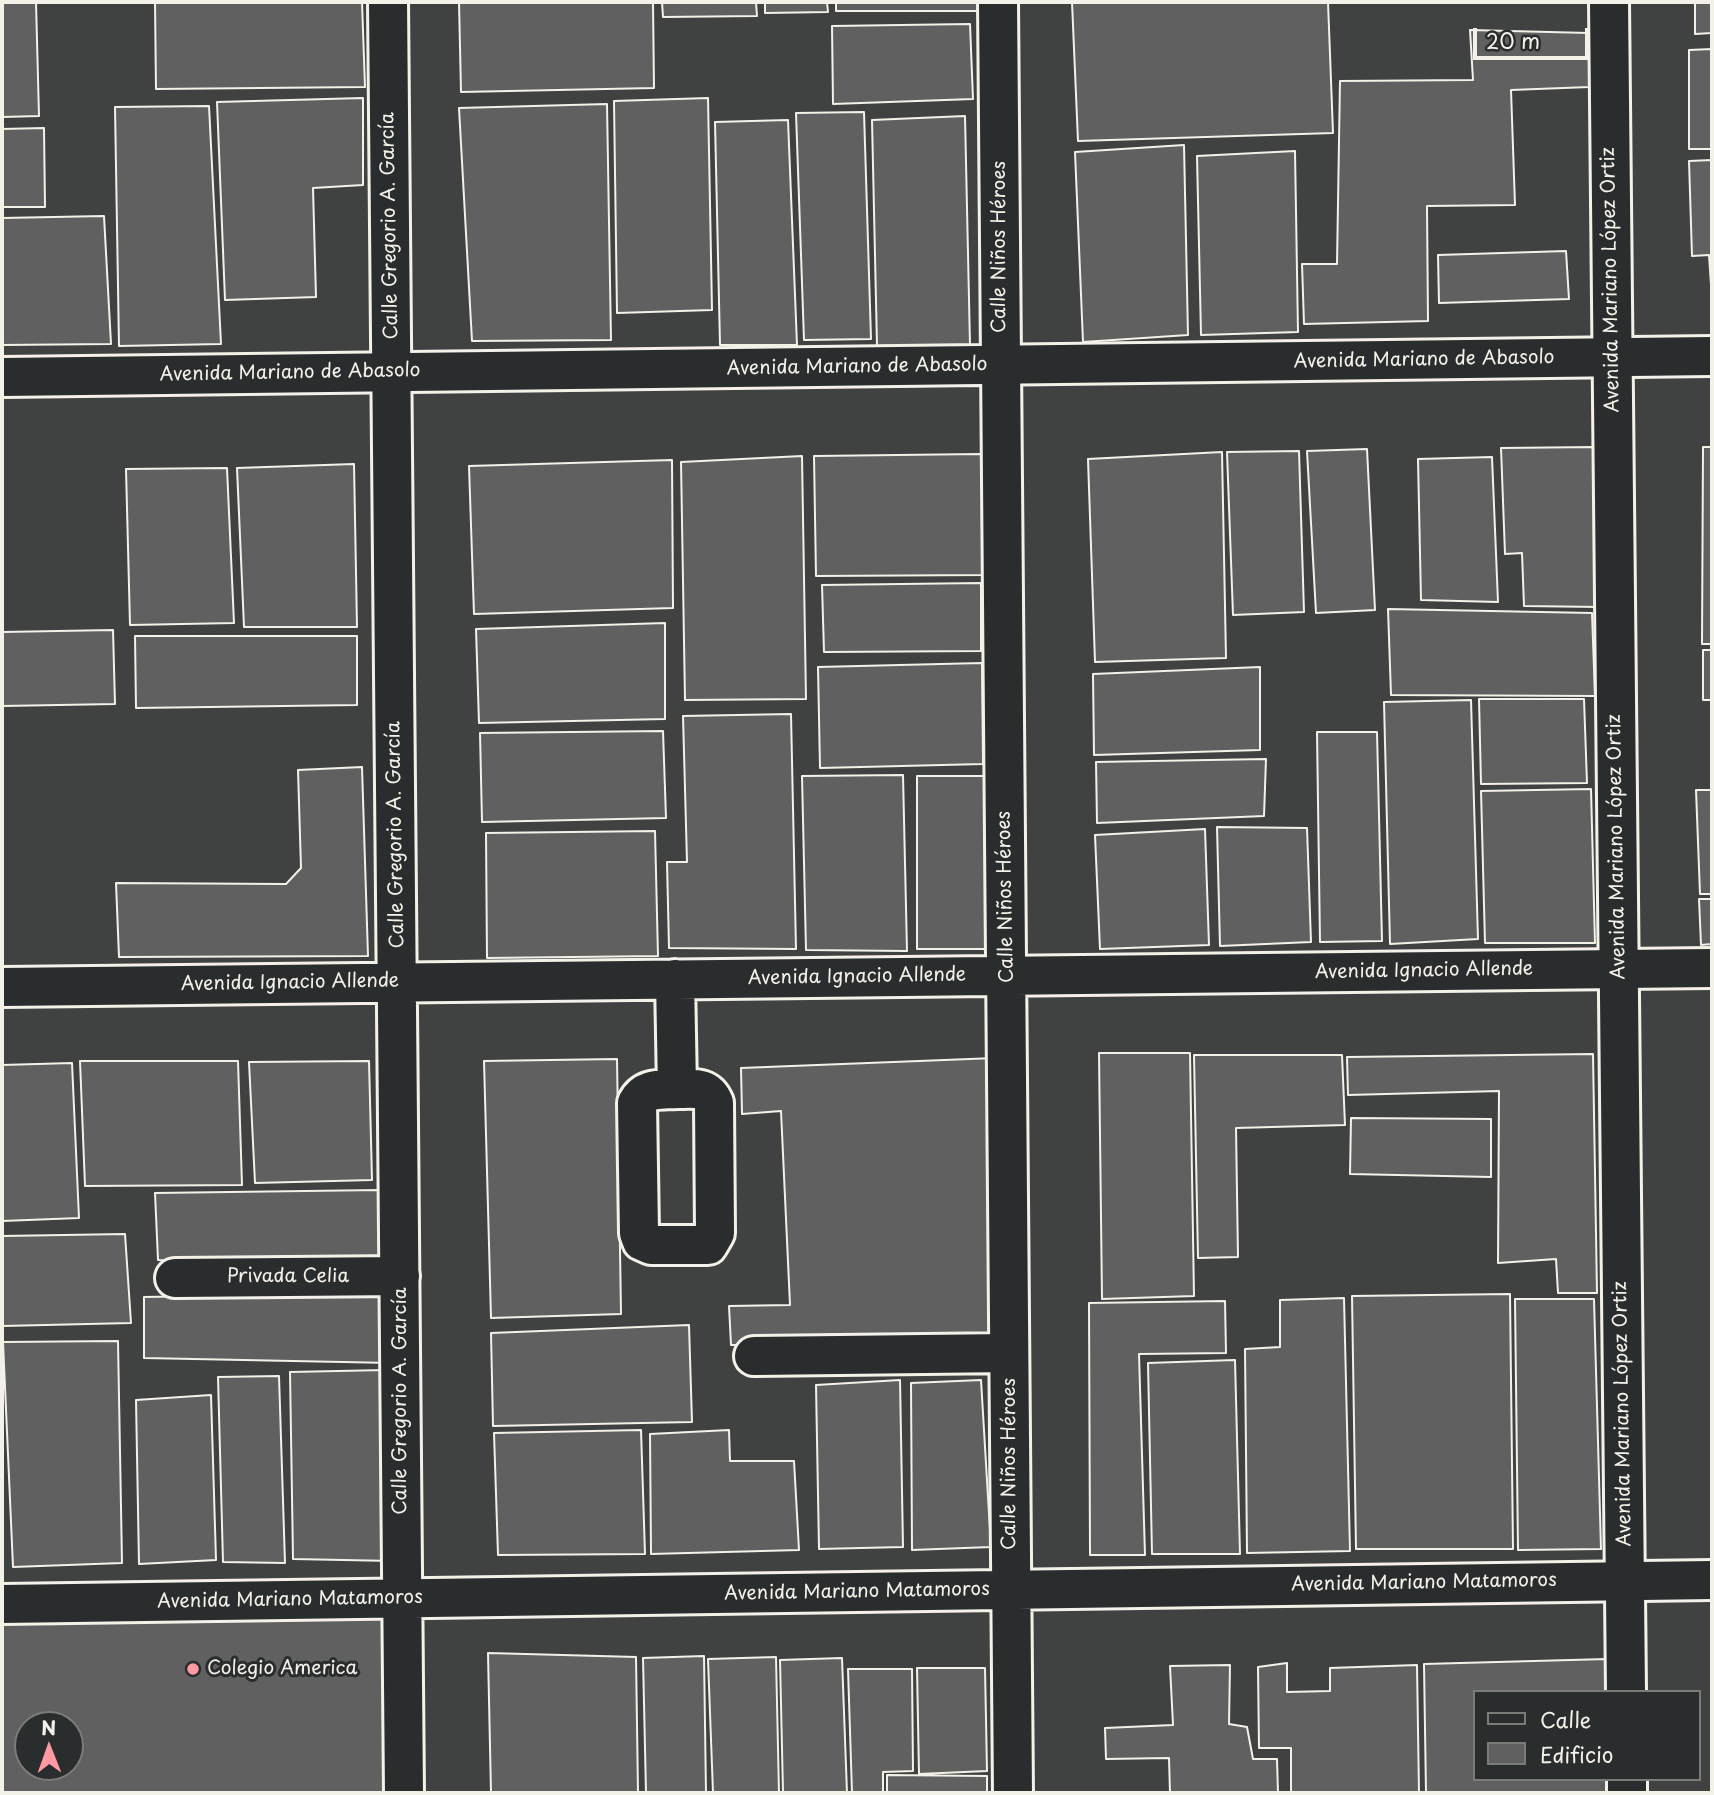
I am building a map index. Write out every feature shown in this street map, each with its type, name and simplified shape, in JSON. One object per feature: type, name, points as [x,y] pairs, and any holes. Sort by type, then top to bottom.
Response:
[{"type":"street","name":"Calle Gregorio A. García","points":[[388,2],[404,1793]]},
{"type":"street","name":"Calle Niños Héroes","points":[[998,2],[1013,1793]]},
{"type":"street","name":"Avenida Mariano López Ortiz","points":[[1609,2],[1626,1690]]},
{"type":"street","name":"Avenida Mariano de Abasolo","points":[[2,377],[1712,356]]},
{"type":"street","name":"Avenida Ignacio Allende","points":[[2,987],[1712,968]]},
{"type":"street","points":[[675,979],[677,1089]]},
{"type":"street","name":"Privada Celia","points":[[175,1278],[400,1276]]},
{"type":"street","points":[[754,1356],[1009,1353]]},
{"type":"street","name":"Avenida Mariano Matamoros","points":[[2,1604],[1712,1580]]},
{"type":"shaded area","points":[[2,2],[1712,2],[1712,1793],[2,1793]]},
{"type":"building","points":[[2,2],[36,2],[39,116],[2,117]]},
{"type":"building","points":[[155,2],[362,2],[365,87],[156,89]]},
{"type":"building","points":[[459,2],[653,2],[654,88],[461,92]]},
{"type":"building","points":[[662,2],[756,2],[757,16],[663,17]]},
{"type":"building","points":[[765,2],[827,2],[828,12],[765,13]]},
{"type":"building","points":[[836,2],[979,2],[979,11],[836,11]]},
{"type":"building","points":[[1072,2],[1328,2],[1333,133],[1078,141]]},
{"type":"building","points":[[1695,2],[1712,2],[1712,33],[1695,34]]},
{"type":"building","points":[[970,24],[973,99],[833,104],[832,26]]},
{"type":"building","points":[[1470,30],[1589,33],[1589,87],[1511,90],[1515,205],[1427,206],[1428,321],[1304,324],[1302,264],[1337,264],[1340,81],[1473,80]]},
{"type":"building","points":[[1712,49],[1712,149],[1689,149],[1689,50]]},
{"type":"building","points":[[363,98],[363,185],[313,188],[316,297],[225,300],[217,102]]},
{"type":"building","points":[[708,98],[712,310],[617,313],[614,101]]},
{"type":"building","points":[[607,104],[611,340],[472,341],[459,108]]},
{"type":"building","points":[[209,106],[221,344],[119,346],[115,107]]},
{"type":"building","points":[[864,112],[871,339],[804,340],[796,113]]},
{"type":"building","points":[[965,116],[970,345],[877,346],[872,120]]},
{"type":"building","points":[[788,120],[797,345],[720,345],[715,122]]},
{"type":"building","points":[[44,128],[45,207],[2,207],[2,129]]},
{"type":"building","points":[[1184,145],[1188,335],[1083,342],[1075,152]]},
{"type":"building","points":[[1295,151],[1298,332],[1201,335],[1197,156]]},
{"type":"building","points":[[1712,160],[1712,300],[1709,255],[1692,256],[1689,161]]},
{"type":"building","points":[[104,216],[111,344],[2,345],[2,218]]},
{"type":"building","points":[[1566,251],[1569,299],[1439,303],[1438,255]]},
{"type":"building","points":[[1595,447],[1600,607],[1524,606],[1522,553],[1505,554],[1501,448]]},
{"type":"building","points":[[1703,447],[1712,447],[1712,644],[1702,644]]},
{"type":"building","points":[[1367,449],[1375,610],[1316,613],[1307,451]]},
{"type":"building","points":[[1299,451],[1304,612],[1233,615],[1227,452]]},
{"type":"building","points":[[1222,452],[1226,658],[1095,662],[1088,459]]},
{"type":"building","points":[[981,454],[985,575],[816,576],[814,456]]},
{"type":"building","points":[[802,456],[806,699],[685,700],[681,462]]},
{"type":"building","points":[[1492,457],[1498,602],[1421,600],[1418,459]]},
{"type":"building","points":[[672,460],[673,608],[474,614],[469,466]]},
{"type":"building","points":[[354,464],[357,627],[244,627],[237,468]]},
{"type":"building","points":[[227,468],[234,623],[130,625],[126,469]]},
{"type":"building","points":[[981,583],[981,651],[824,652],[822,585]]},
{"type":"building","points":[[1388,609],[1592,613],[1595,696],[1391,695]]},
{"type":"building","points":[[665,623],[665,719],[479,723],[476,629]]},
{"type":"building","points":[[113,630],[115,704],[2,706],[2,632]]},
{"type":"building","points":[[135,636],[357,636],[357,705],[136,708]]},
{"type":"building","points":[[1703,650],[1712,650],[1712,700],[1703,700]]},
{"type":"building","points":[[982,663],[983,764],[820,768],[818,667]]},
{"type":"building","points":[[1260,667],[1260,750],[1094,755],[1093,674]]},
{"type":"building","points":[[1479,699],[1584,699],[1587,783],[1481,784]]},
{"type":"building","points":[[1471,700],[1478,939],[1390,944],[1384,702]]},
{"type":"building","points":[[791,714],[796,949],[669,948],[667,862],[687,862],[683,716]]},
{"type":"building","points":[[663,731],[666,818],[482,822],[480,733]]},
{"type":"building","points":[[1317,732],[1377,732],[1382,941],[1320,942]]},
{"type":"building","points":[[1266,759],[1264,816],[1097,823],[1096,762]]},
{"type":"building","points":[[362,767],[368,956],[119,957],[116,883],[286,884],[301,868],[298,770]]},
{"type":"building","points":[[903,775],[907,951],[806,950],[802,776]]},
{"type":"building","points":[[917,776],[992,776],[995,949],[917,949]]},
{"type":"building","points":[[1591,789],[1595,943],[1485,943],[1481,791]]},
{"type":"building","points":[[1696,790],[1712,790],[1712,894],[1700,894]]},
{"type":"building","points":[[1217,827],[1307,828],[1311,942],[1220,946]]},
{"type":"building","points":[[1205,829],[1209,945],[1100,949],[1095,835]]},
{"type":"building","points":[[655,831],[658,956],[487,958],[486,833]]},
{"type":"building","points":[[1699,899],[1712,899],[1712,944],[1701,945]]},
{"type":"building","points":[[1099,1053],[1190,1053],[1194,1296],[1102,1299]]},
{"type":"building","points":[[1593,1054],[1597,1293],[1558,1293],[1556,1259],[1498,1263],[1499,1091],[1348,1095],[1347,1057]]},
{"type":"building","points":[[1194,1055],[1342,1055],[1345,1125],[1236,1128],[1238,1257],[1198,1258]]},
{"type":"building","points":[[995,1058],[1001,1343],[731,1345],[729,1306],[790,1305],[781,1111],[742,1114],[741,1068]]},
{"type":"building","points":[[617,1059],[621,1314],[491,1318],[484,1061]]},
{"type":"building","points":[[80,1061],[238,1061],[242,1185],[85,1186]]},
{"type":"building","points":[[369,1061],[372,1180],[255,1183],[249,1062]]},
{"type":"building","points":[[72,1063],[79,1218],[2,1221],[2,1065]]},
{"type":"building","points":[[1351,1118],[1491,1119],[1491,1177],[1350,1174]]},
{"type":"building","points":[[380,1190],[382,1261],[158,1260],[155,1193]]},
{"type":"building","points":[[125,1234],[131,1323],[2,1326],[2,1236]]},
{"type":"building","points":[[389,1293],[392,1363],[144,1358],[144,1297]]},
{"type":"building","points":[[1510,1294],[1513,1549],[1356,1549],[1352,1296]]},
{"type":"building","points":[[1344,1298],[1350,1551],[1247,1553],[1245,1349],[1280,1347],[1280,1300]]},
{"type":"building","points":[[1515,1299],[1594,1299],[1601,1549],[1518,1550]]},
{"type":"building","points":[[1225,1301],[1226,1353],[1139,1354],[1145,1555],[1090,1555],[1089,1303]]},
{"type":"building","points":[[689,1325],[692,1422],[493,1426],[491,1333]]},
{"type":"building","points":[[118,1341],[122,1563],[13,1567],[3,1342]]},
{"type":"building","points":[[1235,1360],[1240,1554],[1152,1554],[1148,1363]]},
{"type":"building","points":[[386,1370],[393,1561],[293,1559],[290,1372]]},
{"type":"building","points":[[279,1376],[285,1563],[223,1562],[218,1377]]},
{"type":"building","points":[[900,1380],[903,1547],[819,1549],[816,1385]]},
{"type":"building","points":[[981,1380],[991,1547],[912,1550],[911,1383]]},
{"type":"building","points":[[211,1395],[216,1560],[139,1564],[136,1400]]},
{"type":"building","points":[[641,1430],[645,1554],[498,1555],[494,1433]]},
{"type":"building","points":[[729,1430],[730,1461],[794,1461],[799,1550],[651,1554],[650,1434]]},
{"type":"building","name":"Colegio America","points":[[385,1612],[385,1793],[2,1793],[2,1613]]},
{"type":"building","points":[[488,1653],[636,1657],[638,1792],[491,1793]]},
{"type":"building","points":[[704,1656],[706,1793],[646,1793],[643,1658]]},
{"type":"building","points":[[776,1657],[779,1793],[713,1793],[708,1659]]},
{"type":"building","points":[[842,1658],[847,1793],[783,1793],[780,1660]]},
{"type":"building","points":[[1607,1659],[1607,1690],[1472,1690],[1472,1781],[1608,1781],[1608,1793],[1426,1793],[1424,1664]]},
{"type":"building","points":[[1287,1663],[1287,1692],[1330,1691],[1330,1668],[1417,1665],[1419,1793],[1291,1793],[1291,1748],[1259,1748],[1258,1667]]},
{"type":"building","points":[[1230,1665],[1229,1724],[1247,1727],[1253,1759],[1277,1759],[1278,1793],[1170,1793],[1169,1758],[1106,1759],[1105,1728],[1173,1725],[1170,1666]]},
{"type":"building","points":[[917,1668],[985,1668],[987,1771],[919,1774]]},
{"type":"building","points":[[848,1669],[912,1669],[913,1771],[883,1772],[883,1793],[852,1793]]},
{"type":"building","points":[[887,1775],[987,1776],[987,1793],[887,1793]]},
{"type":"place","name":"Colegio America","points":[[193,1669]]}]
